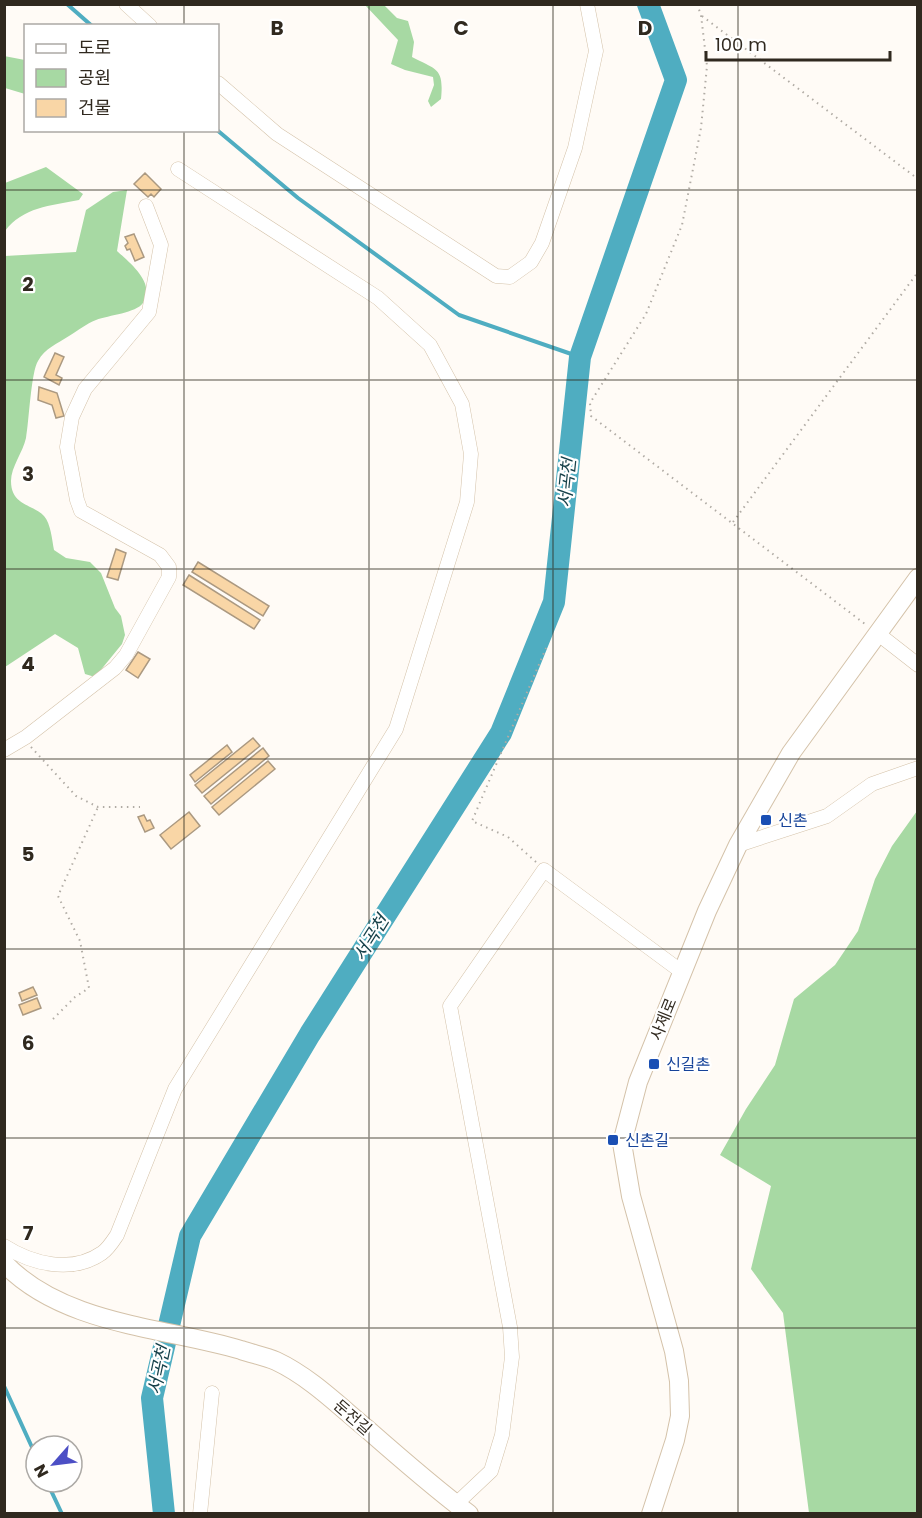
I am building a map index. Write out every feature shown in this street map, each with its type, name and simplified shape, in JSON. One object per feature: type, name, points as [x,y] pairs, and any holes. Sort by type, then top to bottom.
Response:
[{"type":"street","points":[[126,4],[148,24]]},
{"type":"street","points":[[219,84],[287,141],[496,276],[510,277],[531,262],[542,243],[575,148],[596,51],[587,4]]},
{"type":"street","points":[[4,1246],[18,1254],[49,1265],[84,1262],[104,1253],[117,1235],[175,1089],[396,729],[467,501],[471,453],[462,404],[430,345],[378,298],[178,169]]},
{"type":"street","points":[[4,750],[23,739],[115,668],[126,655],[169,577],[169,567],[160,555],[81,511],[67,447],[72,417],[85,389],[149,312],[161,245],[146,206]]},
{"type":"street","name":"사제로","points":[[651,1514],[680,1416],[679,1381],[674,1351],[631,1196],[622,1143],[638,1082],[706,911],[738,845],[791,753],[918,578]]},
{"type":"street","points":[[877,633],[918,665]]},
{"type":"street","points":[[738,845],[827,816],[872,784],[918,768]]},
{"type":"street","points":[[462,1509],[491,1471],[502,1435],[512,1357],[510,1328],[450,1006],[544,870],[682,972]]},
{"type":"street","name":"둔전길","points":[[4,1263],[27,1283],[50,1297],[92,1315],[223,1344],[273,1360],[297,1373],[327,1395],[462,1509]]},
{"type":"street","points":[[200,1514],[212,1393]]},
{"type":"path","points":[[697,4],[701,15],[706,76],[701,128],[682,225],[645,314],[590,404],[591,416],[877,633]]},
{"type":"path","points":[[701,15],[918,179]]},
{"type":"path","points":[[733,522],[918,272]]},
{"type":"path","points":[[544,870],[508,837],[472,821],[546,648]]},
{"type":"path","points":[[23,739],[76,796],[98,807],[140,807]]},
{"type":"path","points":[[53,1019],[75,997],[89,988],[80,941],[58,896],[98,807]]},
{"type":"green space","points":[[365,5],[384,5],[397,18],[408,21],[414,42],[412,57],[433,68],[440,76],[441,99],[431,107],[428,101],[434,85],[433,77],[391,64],[398,40]]},
{"type":"green space","points":[[4,56],[24,60],[24,94],[5,88]]},
{"type":"green space","points":[[46,167],[83,194],[79,200],[29,212],[12,223],[5,231],[5,183]]},
{"type":"green space","points":[[127,190],[117,251],[140,274],[146,288],[146,296],[140,306],[92,322],[52,347],[38,361],[26,438],[11,481],[12,489],[19,500],[46,519],[54,550],[66,558],[90,562],[101,573],[115,608],[121,616],[125,635],[122,644],[95,677],[85,674],[78,648],[55,634],[5,667],[5,256],[76,252],[86,210],[113,192]]},
{"type":"green space","points":[[917,811],[917,1513],[809,1513],[783,1313],[751,1269],[771,1186],[720,1155],[746,1109],[775,1065],[794,999],[835,965],[858,931],[875,879],[892,846]]},
{"type":"building","points":[[145,173],[161,189],[154,197],[151,194],[148,197],[134,184]]},
{"type":"building","points":[[134,234],[144,257],[135,261],[130,249],[127,250],[125,246],[128,243],[125,237]]},
{"type":"building","points":[[55,353],[64,357],[56,375],[62,378],[59,385],[44,377]]},
{"type":"building","points":[[39,387],[57,393],[64,416],[56,418],[52,405],[38,400]]},
{"type":"building","points":[[116,549],[126,553],[118,580],[107,577]]},
{"type":"building","points":[[198,562],[269,606],[263,616],[192,572]]},
{"type":"building","points":[[189,575],[260,620],[254,629],[183,585]]},
{"type":"building","points":[[138,652],[150,659],[138,678],[126,670]]},
{"type":"building","points":[[253,738],[260,746],[202,793],[195,785]]},
{"type":"building","points":[[227,745],[232,752],[195,782],[190,775]]},
{"type":"building","points":[[263,748],[269,756],[211,804],[204,796]]},
{"type":"building","points":[[268,761],[275,769],[219,815],[212,807]]},
{"type":"building","points":[[189,812],[200,826],[171,849],[160,835]]},
{"type":"building","points":[[144,815],[154,828],[145,832],[138,817]]},
{"type":"building","points":[[33,987],[37,995],[22,1001],[19,993]]},
{"type":"building","points":[[37,998],[41,1008],[23,1015],[19,1005]]},
{"type":"waterway","name":"서곡천","points":[[67,4],[90,24]]},
{"type":"waterway","name":"서곡천","points":[[164,1514],[152,1398],[190,1236],[310,1034],[501,733],[554,602],[580,357],[676,80],[648,4]]},
{"type":"waterway","name":"서곡천","points":[[219,132],[298,198],[459,315],[580,357]]},
{"type":"waterway","points":[[4,1386],[26,1434]]},
{"type":"waterway","points":[[53,1494],[62,1514]]},
{"type":"place","name":"신촌","points":[[766,820]]},
{"type":"place","name":"신길촌","points":[[654,1064]]},
{"type":"place","name":"신촌길","points":[[613,1140]]}]
